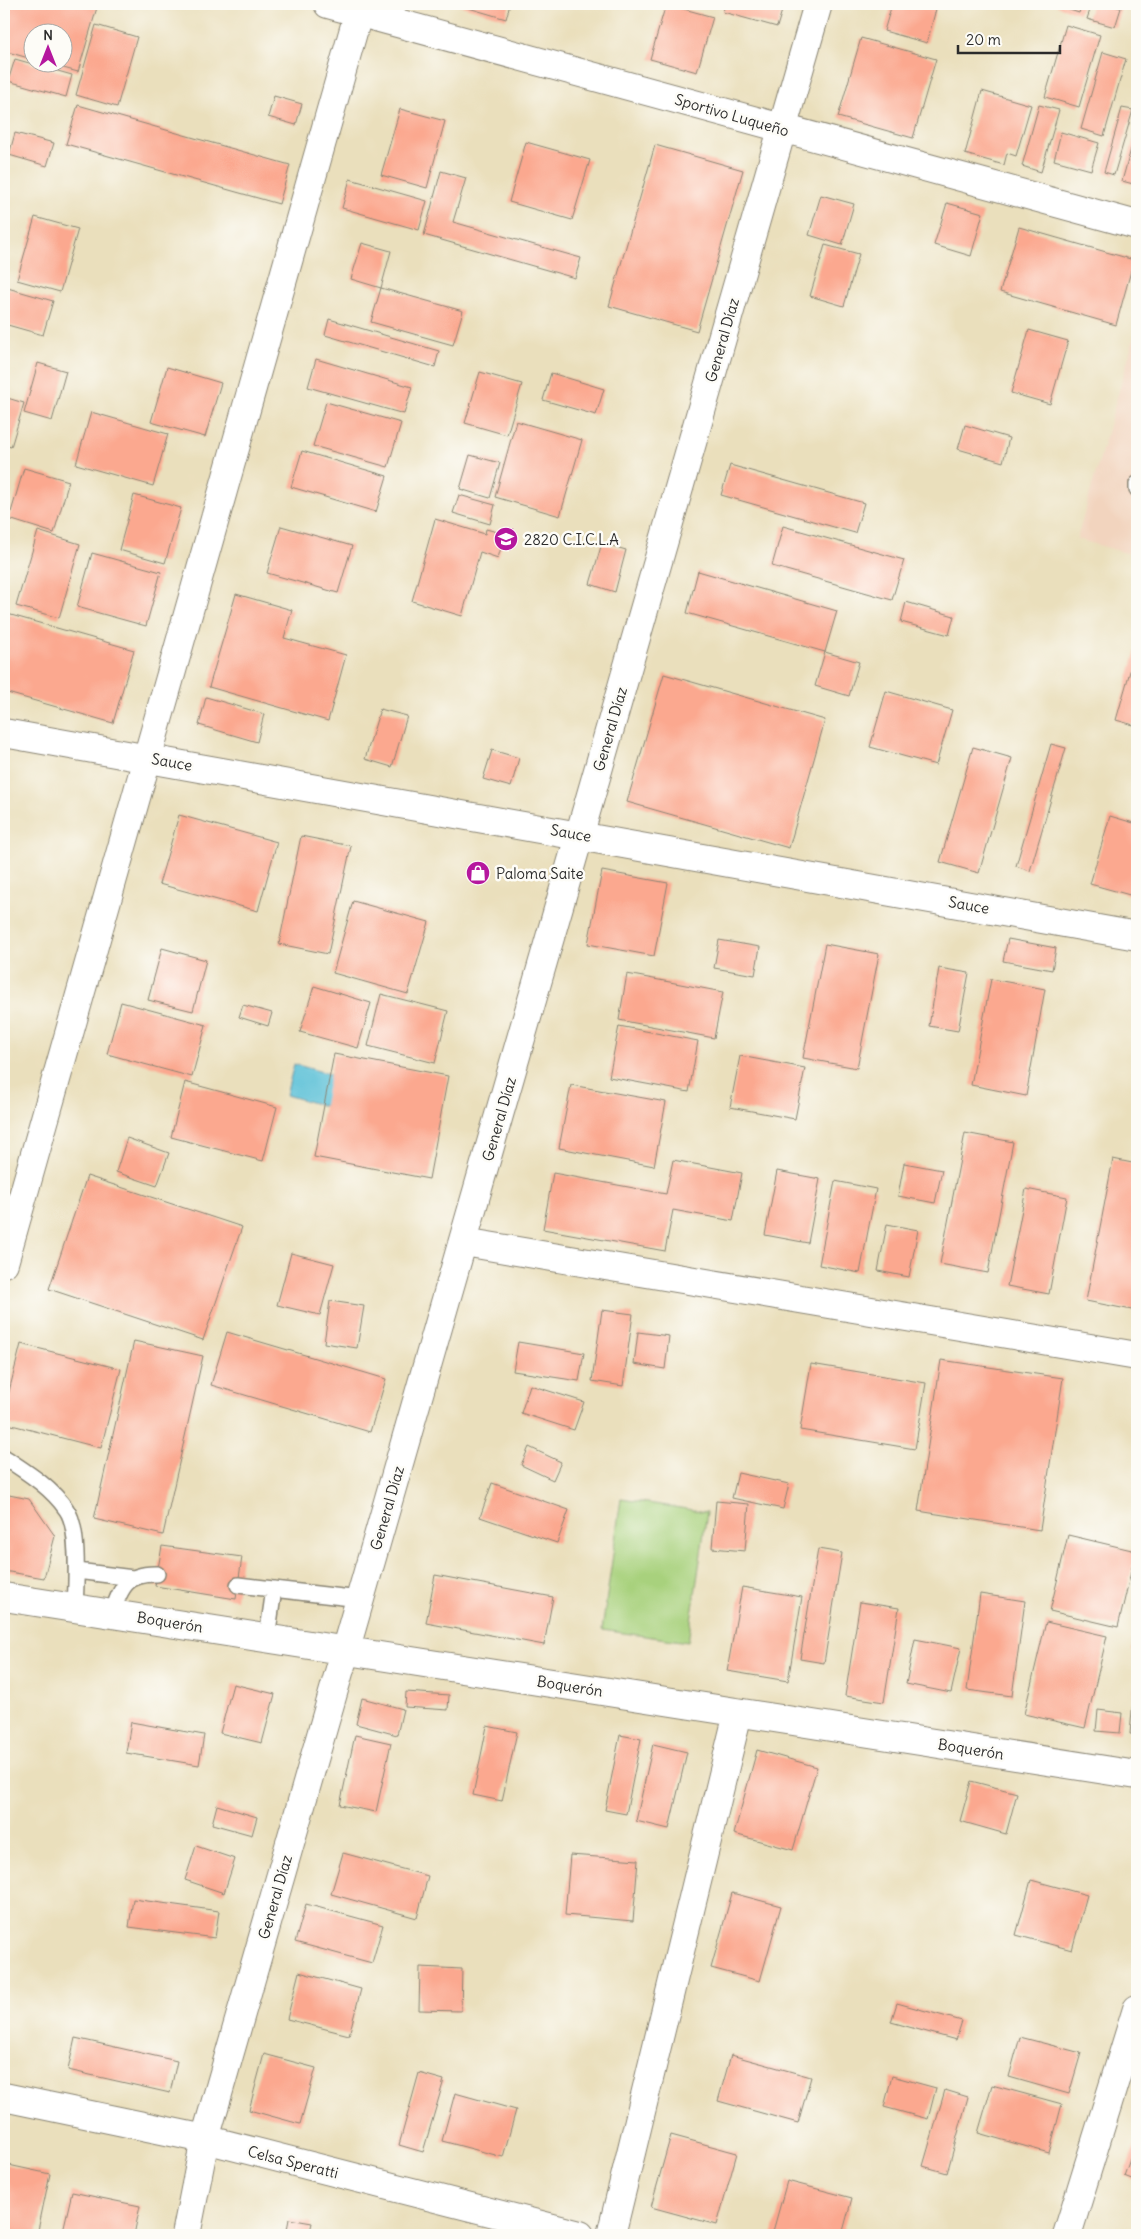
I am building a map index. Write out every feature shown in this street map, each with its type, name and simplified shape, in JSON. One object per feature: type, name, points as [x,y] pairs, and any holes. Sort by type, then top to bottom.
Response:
[{"type":"street","name":"Sportivo Luqueño","points":[[328,4],[360,7],[784,129],[1137,225]]},
{"type":"street","name":"General Díaz","points":[[186,2235],[206,2139],[579,835],[784,129],[818,4]]},
{"type":"street","points":[[4,1263],[360,7]]},
{"type":"street","name":"Sauce","points":[[4,733],[1137,936]]},
{"type":"street","points":[[464,1242],[1137,1356]]},
{"type":"street","name":"Boquerón","points":[[4,1597],[1137,1775]]},
{"type":"street","points":[[611,2235],[738,1712]]},
{"type":"street","points":[[1066,2235],[1137,2009]]},
{"type":"street","name":"Celsa Speratti","points":[[4,2097],[206,2139],[580,2235]]},
{"type":"lane","points":[[1137,484],[1137,489]]},
{"type":"lane","points":[[4,1457],[46,1486],[68,1510],[75,1544],[77,1571],[75,1608]]},
{"type":"lane","points":[[77,1571],[133,1578]]},
{"type":"lane","points":[[112,1613],[119,1594],[133,1578],[141,1574],[157,1574]]},
{"type":"lane","points":[[238,1585],[360,1600]]},
{"type":"lane","points":[[267,1638],[274,1589]]},
{"type":"shaded area","points":[[1137,327],[1137,556],[1077,539]]},
{"type":"green space","points":[[621,1499],[707,1512],[688,1642],[602,1630]]},
{"type":"water","points":[[294,1064],[340,1077],[331,1108],[286,1095]]},
{"type":"building","points":[[11,4],[98,4],[78,72],[72,70],[72,22],[22,22],[22,56],[4,51],[4,30]]},
{"type":"building","points":[[455,4],[510,4],[506,19]]},
{"type":"building","points":[[666,4],[713,17],[697,72],[650,59]]},
{"type":"building","points":[[725,4],[784,4],[777,27],[723,12]]},
{"type":"building","points":[[892,4],[916,4],[936,9],[927,43],[884,31]]},
{"type":"building","points":[[1058,4],[1082,4],[1079,13],[1057,6]]},
{"type":"building","points":[[1092,4],[1107,4],[1121,8],[1115,27],[1087,19]]},
{"type":"building","points":[[96,25],[137,37],[117,107],[76,95]]},
{"type":"building","points":[[1066,25],[1100,35],[1079,107],[1045,97]]},
{"type":"building","points":[[861,38],[936,59],[913,138],[838,117]]},
{"type":"building","points":[[1103,52],[1126,59],[1104,136],[1081,129]]},
{"type":"building","points":[[15,59],[22,61],[22,72],[61,72],[72,75],[66,97],[8,81]]},
{"type":"building","points":[[982,91],[1031,105],[1016,156],[1007,153],[1004,165],[965,154]]},
{"type":"building","points":[[274,96],[302,104],[296,125],[268,117]]},
{"type":"building","points":[[78,105],[290,165],[279,204],[66,144]]},
{"type":"building","points":[[1039,105],[1059,110],[1041,172],[1022,166]]},
{"type":"building","points":[[1122,108],[1133,110],[1114,175],[1104,172]]},
{"type":"building","points":[[400,109],[445,121],[427,188],[381,175]]},
{"type":"building","points":[[1137,128],[1137,185],[1122,181]]},
{"type":"building","points":[[1061,132],[1099,143],[1091,170],[1054,160]]},
{"type":"building","points":[[15,133],[54,143],[47,166],[9,155]]},
{"type":"building","points":[[526,142],[590,160],[572,220],[509,202]]},
{"type":"building","points":[[655,145],[743,170],[697,331],[609,306]]},
{"type":"building","points":[[441,171],[466,178],[453,222],[581,258],[575,278],[424,235]]},
{"type":"building","points":[[350,179],[427,201],[419,230],[342,208]]},
{"type":"building","points":[[821,195],[854,204],[842,245],[809,235]]},
{"type":"building","points":[[947,203],[983,213],[971,256],[934,245]]},
{"type":"building","points":[[35,217],[78,229],[60,292],[17,280]]},
{"type":"building","points":[[1019,227],[1134,260],[1116,325],[1000,292]]},
{"type":"building","points":[[362,243],[391,251],[381,288],[351,279]]},
{"type":"building","points":[[825,245],[859,254],[844,306],[810,296]]},
{"type":"building","points":[[4,287],[53,301],[43,335],[4,324]]},
{"type":"building","points":[[381,288],[463,311],[453,345],[371,322]]},
{"type":"building","points":[[329,319],[439,351],[435,367],[325,335]]},
{"type":"building","points":[[1029,330],[1068,341],[1050,404],[1011,393]]},
{"type":"building","points":[[316,359],[412,387],[404,414],[308,387]]},
{"type":"building","points":[[38,363],[66,371],[52,421],[24,413]]},
{"type":"building","points":[[167,367],[221,383],[205,437],[151,422]]},
{"type":"building","points":[[480,372],[522,384],[507,435],[465,423]]},
{"type":"building","points":[[551,373],[604,389],[596,415],[543,400]]},
{"type":"building","points":[[4,397],[24,403],[11,447],[4,445]]},
{"type":"building","points":[[326,402],[401,423],[388,467],[313,446]]},
{"type":"building","points":[[91,412],[168,434],[153,486],[76,464]]},
{"type":"building","points":[[516,421],[582,440],[560,516],[495,497]]},
{"type":"building","points":[[965,425],[1009,438],[1003,462],[958,449]]},
{"type":"building","points":[[302,451],[387,476],[376,512],[291,487]]},
{"type":"building","points":[[470,455],[500,463],[490,498],[460,489]]},
{"type":"building","points":[[730,465],[864,503],[855,533],[721,495]]},
{"type":"building","points":[[24,468],[69,481],[54,533],[9,519]]},
{"type":"building","points":[[134,495],[181,508],[165,563],[119,550]]},
{"type":"building","points":[[459,495],[495,505],[490,524],[453,513]]},
{"type":"building","points":[[435,519],[485,534],[486,529],[505,534],[498,558],[480,552],[462,616],[412,601]]},
{"type":"building","points":[[281,526],[352,546],[338,593],[267,573]]},
{"type":"building","points":[[783,526],[904,560],[892,600],[772,566]]},
{"type":"building","points":[[38,531],[80,544],[59,618],[16,606]]},
{"type":"building","points":[[602,543],[626,550],[615,592],[590,584]]},
{"type":"building","points":[[92,553],[161,572],[146,626],[77,607]]},
{"type":"building","points":[[698,571],[837,611],[825,652],[687,613]]},
{"type":"building","points":[[236,594],[292,610],[284,638],[346,655],[328,721],[209,687]]},
{"type":"building","points":[[906,602],[954,616],[949,635],[901,622]]},
{"type":"building","points":[[4,613],[134,650],[113,723],[4,692]]},
{"type":"building","points":[[1137,647],[1137,726],[1116,720]]},
{"type":"building","points":[[825,652],[859,662],[849,696],[815,686]]},
{"type":"building","points":[[664,674],[825,720],[789,848],[627,802]]},
{"type":"building","points":[[886,691],[952,710],[936,765],[870,747]]},
{"type":"building","points":[[206,697],[264,714],[257,742],[199,725]]},
{"type":"building","points":[[380,709],[407,716],[392,767],[365,759]]},
{"type":"building","points":[[1051,744],[1066,748],[1030,871],[1016,866]]},
{"type":"building","points":[[973,747],[1012,758],[979,873],[940,862]]},
{"type":"building","points":[[492,750],[519,758],[511,787],[483,779]]},
{"type":"building","points":[[179,815],[277,842],[258,911],[159,884]]},
{"type":"building","points":[[1110,816],[1137,824],[1137,897],[1090,884]]},
{"type":"building","points":[[301,836],[351,846],[328,954],[279,944]]},
{"type":"building","points":[[602,871],[668,883],[654,956],[588,944]]},
{"type":"building","points":[[353,901],[429,922],[408,994],[333,973]]},
{"type":"building","points":[[1008,939],[1056,948],[1052,970],[1003,961]]},
{"type":"building","points":[[719,940],[760,947],[755,975],[714,968]]},
{"type":"building","points":[[825,944],[879,954],[857,1068],[803,1058]]},
{"type":"building","points":[[162,948],[206,960],[193,1011],[148,1000]]},
{"type":"building","points":[[939,968],[969,973],[958,1031],[929,1026]]},
{"type":"building","points":[[627,974],[723,992],[714,1038],[619,1020]]},
{"type":"building","points":[[991,979],[1045,989],[1026,1096],[971,1085]]},
{"type":"building","points":[[314,986],[371,1003],[358,1048],[300,1032]]},
{"type":"building","points":[[381,994],[448,1011],[435,1063],[368,1046]]},
{"type":"building","points":[[121,1002],[206,1025],[192,1077],[107,1054]]},
{"type":"building","points":[[243,1005],[272,1013],[268,1026],[239,1017]]},
{"type":"building","points":[[619,1026],[698,1041],[689,1092],[609,1077]]},
{"type":"building","points":[[334,1054],[448,1076],[429,1179],[314,1157]]},
{"type":"building","points":[[740,1056],[805,1068],[795,1119],[730,1107]]},
{"type":"building","points":[[185,1082],[277,1107],[263,1161],[171,1137]]},
{"type":"building","points":[[571,1085],[666,1102],[654,1166],[559,1148]]},
{"type":"building","points":[[965,1133],[1013,1142],[988,1273],[940,1264]]},
{"type":"building","points":[[127,1138],[169,1153],[157,1186],[116,1172]]},
{"type":"building","points":[[1113,1159],[1137,1164],[1137,1311],[1086,1301]]},
{"type":"building","points":[[673,1160],[742,1173],[733,1221],[673,1210],[665,1251],[543,1229],[553,1173],[666,1194]]},
{"type":"building","points":[[904,1163],[942,1170],[935,1203],[898,1196]]},
{"type":"building","points":[[777,1171],[820,1179],[808,1243],[765,1235]]},
{"type":"building","points":[[87,1176],[242,1227],[203,1340],[49,1289]]},
{"type":"building","points":[[835,1181],[876,1189],[860,1273],[819,1265]]},
{"type":"building","points":[[1026,1189],[1067,1197],[1049,1294],[1007,1286]]},
{"type":"building","points":[[887,1224],[918,1230],[909,1277],[878,1271]]},
{"type":"building","points":[[291,1253],[334,1264],[320,1315],[277,1305]]},
{"type":"building","points":[[330,1301],[364,1306],[357,1348],[324,1343]]},
{"type":"building","points":[[602,1310],[633,1314],[623,1386],[592,1381]]},
{"type":"building","points":[[227,1332],[386,1379],[370,1432],[211,1385]]},
{"type":"building","points":[[638,1332],[669,1336],[665,1369],[634,1364]]},
{"type":"building","points":[[134,1341],[203,1356],[163,1535],[94,1519]]},
{"type":"building","points":[[518,1342],[584,1353],[579,1381],[513,1371]]},
{"type":"building","points":[[21,1344],[121,1369],[101,1448],[4,1423],[4,1411]]},
{"type":"building","points":[[941,1360],[1063,1378],[1040,1530],[918,1511]]},
{"type":"building","points":[[811,1364],[926,1383],[915,1449],[800,1430]]},
{"type":"building","points":[[530,1385],[584,1402],[574,1430],[521,1413]]},
{"type":"building","points":[[529,1447],[561,1462],[553,1480],[521,1465]]},
{"type":"building","points":[[738,1473],[789,1484],[783,1509],[732,1498]]},
{"type":"building","points":[[492,1483],[569,1510],[557,1543],[480,1517]]},
{"type":"building","points":[[4,1494],[29,1499],[55,1536],[44,1578],[4,1571]]},
{"type":"building","points":[[716,1501],[749,1504],[745,1551],[712,1548]]},
{"type":"building","points":[[1068,1535],[1136,1551],[1118,1627],[1050,1611]]},
{"type":"building","points":[[162,1546],[242,1557],[236,1599],[155,1586]]},
{"type":"building","points":[[818,1549],[842,1553],[824,1663],[800,1659]]},
{"type":"building","points":[[435,1575],[553,1597],[544,1645],[426,1623]]},
{"type":"building","points":[[742,1587],[802,1597],[788,1681],[727,1671]]},
{"type":"building","points":[[980,1594],[1025,1601],[1012,1696],[967,1690]]},
{"type":"building","points":[[860,1602],[899,1608],[884,1702],[845,1696]]},
{"type":"building","points":[[1046,1622],[1107,1636],[1085,1728],[1024,1714]]},
{"type":"building","points":[[1137,1631],[1137,1652],[1132,1651]]},
{"type":"building","points":[[915,1639],[961,1648],[951,1693],[906,1684]]},
{"type":"building","points":[[233,1684],[275,1694],[262,1743],[220,1733]]},
{"type":"building","points":[[1134,1688],[1137,1688],[1137,1734],[1130,1734]]},
{"type":"building","points":[[406,1692],[449,1695],[448,1710],[405,1707]]},
{"type":"building","points":[[362,1698],[403,1709],[397,1735],[356,1724]]},
{"type":"building","points":[[1098,1710],[1122,1713],[1120,1733],[1096,1731]]},
{"type":"building","points":[[131,1722],[204,1735],[199,1765],[126,1753]]},
{"type":"building","points":[[487,1726],[517,1732],[502,1801],[473,1795]]},
{"type":"building","points":[[355,1735],[391,1743],[376,1812],[340,1805]]},
{"type":"building","points":[[620,1735],[641,1739],[626,1814],[605,1810]]},
{"type":"building","points":[[653,1744],[687,1752],[669,1829],[636,1821]]},
{"type":"building","points":[[757,1750],[817,1767],[793,1850],[734,1834]]},
{"type":"building","points":[[971,1781],[1017,1793],[1006,1834],[960,1821]]},
{"type":"building","points":[[217,1805],[257,1817],[252,1835],[212,1824]]},
{"type":"building","points":[[196,1846],[235,1859],[224,1893],[185,1880]]},
{"type":"building","points":[[343,1853],[428,1876],[417,1918],[331,1894]]},
{"type":"building","points":[[570,1855],[638,1860],[633,1921],[565,1915]]},
{"type":"building","points":[[1031,1880],[1087,1895],[1072,1950],[1016,1935]]},
{"type":"building","points":[[732,1893],[781,1906],[760,1981],[711,1968]]},
{"type":"building","points":[[133,1899],[219,1911],[215,1938],[129,1927]]},
{"type":"building","points":[[306,1904],[383,1925],[372,1963],[295,1942]]},
{"type":"building","points":[[420,1967],[462,1969],[461,2011],[419,2010]]},
{"type":"building","points":[[299,1972],[361,1989],[349,2035],[287,2019]]},
{"type":"building","points":[[897,2003],[962,2021],[956,2040],[891,2022]]},
{"type":"building","points":[[1020,2037],[1081,2053],[1069,2094],[1009,2077]]},
{"type":"building","points":[[75,2038],[177,2061],[170,2093],[68,2070]]},
{"type":"building","points":[[264,2054],[316,2068],[300,2124],[249,2110]]},
{"type":"building","points":[[731,2055],[811,2077],[798,2123],[718,2101]]},
{"type":"building","points":[[419,2073],[444,2080],[423,2152],[399,2145]]},
{"type":"building","points":[[892,2076],[936,2088],[928,2119],[884,2107]]},
{"type":"building","points":[[992,2085],[1062,2104],[1049,2153],[978,2133]]},
{"type":"building","points":[[945,2090],[968,2097],[947,2173],[923,2166]]},
{"type":"building","points":[[455,2093],[516,2110],[503,2157],[442,2141]]},
{"type":"building","points":[[671,2135],[737,2153],[717,2225],[651,2207]]},
{"type":"building","points":[[1137,2140],[1137,2181],[1124,2176]]},
{"type":"building","points":[[4,2164],[50,2174],[37,2235],[4,2235]]},
{"type":"building","points":[[787,2181],[852,2198],[842,2235],[772,2235]]},
{"type":"building","points":[[72,2192],[140,2206],[134,2235],[62,2235]]},
{"type":"building","points":[[289,2219],[312,2223],[309,2235],[286,2235]]},
{"type":"place","name":"2820 C.I.C.L.A","points":[[506,539]]},
{"type":"place","name":"Paloma Saite","points":[[478,873]]}]
